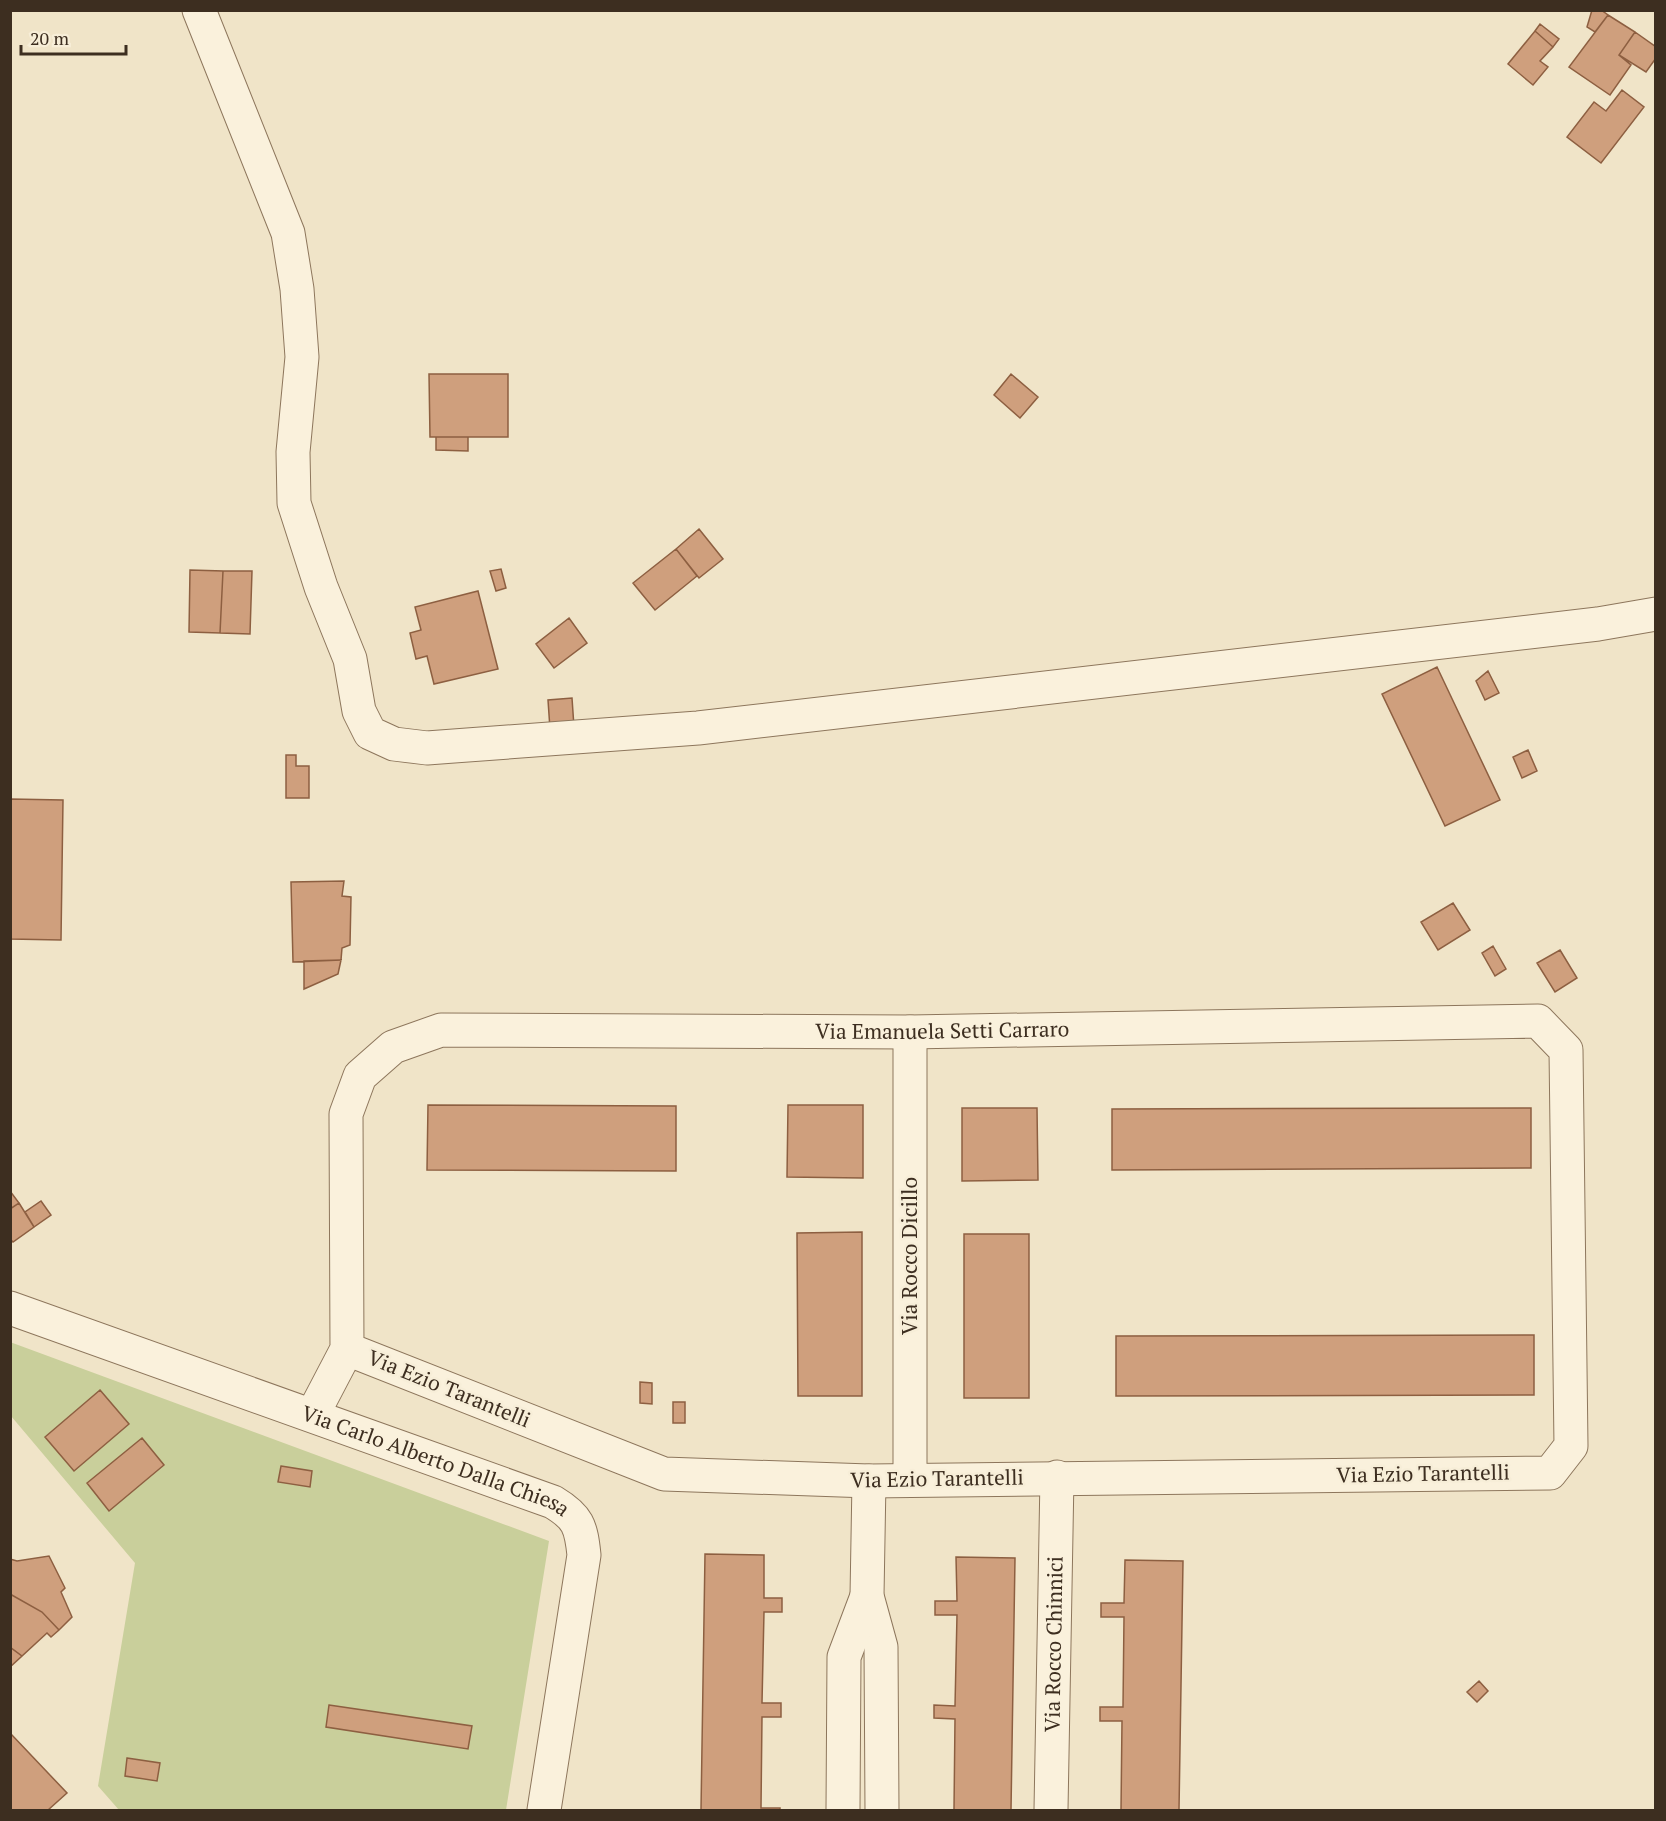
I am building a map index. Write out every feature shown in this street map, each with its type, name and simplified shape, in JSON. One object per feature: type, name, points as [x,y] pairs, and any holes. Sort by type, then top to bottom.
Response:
[{"type":"street","points":[[199,10],[288,233],[297,289],[302,357],[293,452],[294,503],[321,587],[350,659],[358,711],[369,733],[393,744],[427,748],[698,728],[1586,625],[1656,614]]},
{"type":"street","name":"Via Emanuela Setti Carraro","points":[[347,1348],[346,1114],[360,1076],[393,1047],[441,1030],[910,1032],[1538,1021],[1566,1050],[1571,1446],[1550,1473]]},
{"type":"street","name":"Via Rocco Dicillo","points":[[910,1032],[910,1480]]},
{"type":"street","name":"Via Carlo Alberto Dalla Chiesa","points":[[10,1308],[313,1414],[553,1502],[569,1512],[582,1529],[584,1555],[544,1810]]},
{"type":"street","points":[[313,1414],[347,1348]]},
{"type":"street","name":"Via Ezio Tarantelli","points":[[347,1348],[663,1474],[869,1481],[1550,1473]]},
{"type":"street","name":"Via Rocco Chinnici","points":[[1051,1810],[1057,1478]]},
{"type":"street","points":[[869,1481],[867,1596],[881,1647],[882,1810]]},
{"type":"street","points":[[843,1810],[844,1657],[867,1596]]},
{"type":"green space","points":[[10,1342],[549,1541],[506,1810],[119,1810],[98,1786],[135,1563],[11,1416]]},
{"type":"building","points":[[1592,10],[1601,10],[1608,15],[1595,32],[1587,27]]},
{"type":"building","points":[[1608,15],[1635,32],[1619,55],[1631,65],[1610,95],[1569,67]]},
{"type":"building","points":[[1540,24],[1559,39],[1553,47],[1535,31]]},
{"type":"building","points":[[1535,31],[1553,47],[1540,61],[1548,67],[1533,85],[1508,64]]},
{"type":"building","points":[[1635,32],[1656,47],[1656,58],[1646,72],[1619,55]]},
{"type":"building","points":[[1622,90],[1644,107],[1601,163],[1567,137],[1594,102],[1606,111]]},
{"type":"building","points":[[429,374],[508,374],[508,437],[430,437]]},
{"type":"building","points":[[1011,374],[1038,397],[1020,418],[994,395]]},
{"type":"building","points":[[436,437],[468,437],[468,451],[436,450]]},
{"type":"building","points":[[699,529],[723,559],[699,578],[676,549]]},
{"type":"building","points":[[676,549],[697,576],[655,610],[633,583]]},
{"type":"building","points":[[501,569],[506,588],[496,591],[490,571]]},
{"type":"building","points":[[190,570],[223,571],[220,633],[189,632]]},
{"type":"building","points":[[223,571],[252,571],[250,634],[220,633]]},
{"type":"building","points":[[478,591],[498,669],[434,684],[427,656],[416,659],[410,633],[421,630],[415,607]]},
{"type":"building","points":[[569,618],[587,643],[554,668],[536,644]]},
{"type":"building","points":[[1437,667],[1500,800],[1445,826],[1382,694]]},
{"type":"building","points":[[1488,671],[1499,693],[1485,700],[1476,681]]},
{"type":"building","points":[[572,698],[574,727],[550,729],[548,700]]},
{"type":"building","points":[[1528,750],[1537,771],[1522,778],[1513,757]]},
{"type":"building","points":[[286,755],[296,755],[296,766],[309,766],[309,798],[286,798]]},
{"type":"building","points":[[10,799],[63,800],[61,940],[10,939]]},
{"type":"building","points":[[344,881],[342,896],[351,897],[350,945],[342,948],[341,960],[293,962],[291,882]]},
{"type":"building","points":[[1453,903],[1470,930],[1438,950],[1421,922]]},
{"type":"building","points":[[1493,946],[1506,969],[1495,976],[1482,953]]},
{"type":"building","points":[[1560,950],[1577,978],[1555,992],[1537,963]]},
{"type":"building","points":[[341,960],[338,974],[304,989],[304,961]]},
{"type":"building","points":[[428,1105],[676,1106],[676,1171],[427,1170]]},
{"type":"building","points":[[788,1105],[863,1105],[863,1178],[787,1177]]},
{"type":"building","points":[[962,1108],[1037,1108],[1038,1180],[962,1181]]},
{"type":"building","points":[[1531,1108],[1531,1168],[1112,1170],[1112,1109]]},
{"type":"building","points":[[10,1191],[19,1203],[10,1209]]},
{"type":"building","points":[[41,1201],[51,1215],[34,1227],[25,1212]]},
{"type":"building","points":[[19,1203],[34,1227],[13,1242],[10,1239],[10,1209]]},
{"type":"building","points":[[862,1232],[862,1396],[798,1396],[797,1233]]},
{"type":"building","points":[[964,1234],[1029,1234],[1029,1398],[964,1398]]},
{"type":"building","points":[[1534,1335],[1534,1395],[1116,1396],[1116,1336]]},
{"type":"building","points":[[640,1382],[652,1383],[652,1404],[640,1403]]},
{"type":"building","points":[[100,1390],[129,1424],[74,1471],[45,1437]]},
{"type":"building","points":[[673,1402],[685,1402],[685,1423],[673,1423]]},
{"type":"building","points":[[142,1438],[164,1465],[109,1511],[87,1483]]},
{"type":"building","points":[[281,1466],[312,1471],[310,1487],[278,1482]]},
{"type":"building","points":[[705,1554],[764,1555],[764,1598],[782,1598],[782,1612],[764,1612],[762,1703],[781,1703],[781,1717],[762,1717],[761,1808],[780,1808],[780,1810],[701,1810]]},
{"type":"building","points":[[49,1556],[65,1588],[61,1592],[72,1617],[59,1630],[42,1612],[10,1594],[10,1559],[17,1561]]},
{"type":"building","points":[[956,1557],[1015,1558],[1011,1810],[954,1810],[955,1719],[934,1718],[934,1705],[955,1706],[957,1615],[935,1615],[935,1601],[957,1601]]},
{"type":"building","points":[[1125,1560],[1183,1561],[1179,1810],[1121,1810],[1122,1721],[1100,1721],[1100,1707],[1123,1707],[1124,1617],[1101,1617],[1101,1603],[1124,1603]]},
{"type":"building","points":[[10,1594],[42,1612],[59,1630],[51,1637],[47,1633],[22,1656],[10,1647]]},
{"type":"building","points":[[10,1647],[22,1656],[10,1667]]},
{"type":"building","points":[[1479,1681],[1488,1691],[1477,1702],[1467,1692]]},
{"type":"building","points":[[329,1705],[472,1726],[468,1749],[326,1727]]},
{"type":"building","points":[[11,1734],[67,1793],[48,1810],[10,1810]]},
{"type":"building","points":[[127,1758],[160,1763],[157,1781],[125,1776]]}]
